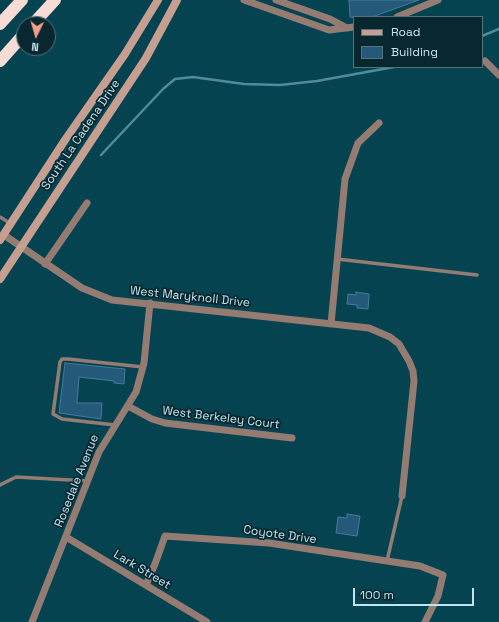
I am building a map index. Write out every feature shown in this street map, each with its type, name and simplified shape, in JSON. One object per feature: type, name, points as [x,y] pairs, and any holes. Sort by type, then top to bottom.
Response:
[{"type":"highway","points":[[0,24],[22,0]]},
{"type":"highway","points":[[40,16],[55,0]]},
{"type":"highway","points":[[0,61],[16,43]]},
{"type":"main road","name":"South La Cadena Drive","points":[[2,238],[65,140],[125,54],[158,0]]},
{"type":"main road","name":"South La Cadena Drive","points":[[0,279],[142,65],[177,0]]},
{"type":"street","points":[[244,0],[329,30],[351,28]]},
{"type":"street","points":[[276,0],[351,28]]},
{"type":"street","points":[[399,16],[438,0]]},
{"type":"street","points":[[485,61],[499,75]]},
{"type":"street","points":[[331,324],[345,179],[358,142],[379,123]]},
{"type":"street","points":[[45,264],[87,203]]},
{"type":"street","name":"West Maryknoll Drive","points":[[2,238],[22,246],[45,264],[82,288],[112,300],[369,328],[390,337],[399,344],[409,361],[413,371],[414,381],[402,496]]},
{"type":"street","name":"Rosedale Avenue","points":[[32,622],[99,452],[136,392],[143,367],[150,303]]},
{"type":"street","name":"West Berkeley Court","points":[[128,406],[152,420],[164,423],[292,438]]},
{"type":"street","name":"Coyote Drive","points":[[146,584],[165,536],[245,540],[420,566],[443,575],[438,596],[425,622]]},
{"type":"street","name":"Lark Street","points":[[66,537],[207,622]]},
{"type":"lane","points":[[0,217],[10,224]]},
{"type":"lane","points":[[337,259],[477,275]]},
{"type":"lane","points":[[115,425],[62,419],[54,416],[53,411],[60,362],[62,359],[68,358],[143,367]]},
{"type":"lane","points":[[0,485],[16,477],[88,481]]},
{"type":"lane","points":[[387,561],[402,496]]},
{"type":"building","points":[[349,0],[419,0],[375,16],[350,17]]},
{"type":"building","points":[[356,292],[369,294],[368,309],[357,308],[357,305],[347,304],[348,294],[356,295]]},
{"type":"building","points":[[65,363],[125,369],[124,384],[114,383],[114,381],[79,377],[77,403],[102,403],[101,419],[59,413]]},
{"type":"building","points":[[347,514],[360,516],[357,536],[336,533],[338,517],[347,518]]},
{"type":"waterway","points":[[483,36],[499,29]]},
{"type":"waterway","points":[[101,155],[163,89],[175,79],[193,77],[244,84],[280,85],[317,81],[388,68]]}]
